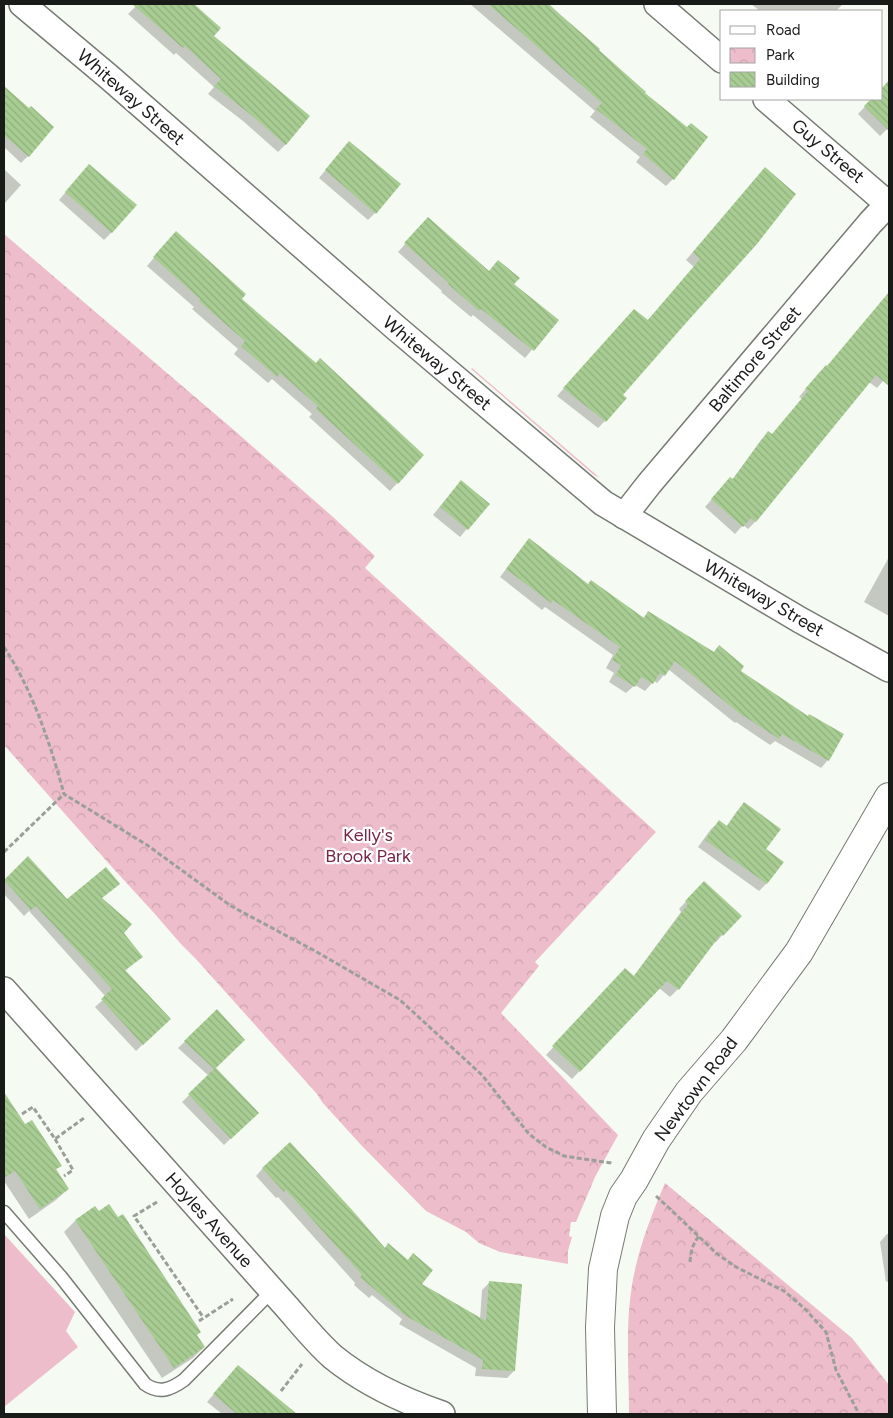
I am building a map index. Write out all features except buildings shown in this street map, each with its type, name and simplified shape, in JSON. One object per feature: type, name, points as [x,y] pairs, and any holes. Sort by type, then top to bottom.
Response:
[{"type":"street","name":"Whiteway Street","points":[[22,4],[115,82],[395,328],[603,503],[787,612],[889,669]]},
{"type":"street","points":[[656,4],[720,58]]},
{"type":"street","name":"Guy Street","points":[[767,100],[889,203]]},
{"type":"street","name":"Baltimore Street","points":[[624,516],[649,484],[889,203]]},
{"type":"street","name":"Newtown Road","points":[[602,1414],[600,1327],[603,1269],[615,1216],[623,1196],[656,1140],[689,1092],[734,1040],[799,952],[889,797]]},
{"type":"street","name":"Hoyles Avenue","points":[[4,990],[272,1291],[333,1356],[392,1394],[442,1414]]},
{"type":"lane","points":[[4,1212],[61,1277],[144,1384],[152,1389],[167,1389],[184,1380],[272,1291]]},
{"type":"path","points":[[4,647],[17,667],[35,708],[52,750],[64,794],[147,845],[232,906],[315,950],[400,1000],[482,1075],[529,1134],[546,1147],[564,1156],[611,1163]]},
{"type":"path","points":[[4,852],[64,794]]},
{"type":"path","points":[[22,1114],[33,1107],[55,1139],[73,1170],[64,1176]]},
{"type":"path","points":[[55,1139],[90,1114]]},
{"type":"path","points":[[654,1195],[716,1253],[736,1267],[784,1291],[805,1308],[826,1332],[836,1370],[859,1414]]},
{"type":"path","points":[[158,1201],[134,1216],[203,1317]]},
{"type":"path","points":[[690,1262],[691,1251],[699,1236]]},
{"type":"path","points":[[199,1321],[233,1299]]},
{"type":"path","points":[[282,1392],[307,1358]]},
{"type":"green space","name":"Kelly's Brook Park","points":[[4,234],[333,517],[375,556],[365,568],[656,832],[535,962],[539,966],[501,1013],[618,1135],[595,1177],[576,1222],[571,1222],[569,1236],[572,1237],[568,1251],[568,1264],[500,1252],[479,1243],[466,1232],[426,1211],[322,1102],[317,1094],[4,745]]},
{"type":"green space","points":[[472,368],[600,478],[594,475]]},
{"type":"green space","points":[[665,1183],[852,1338],[889,1385],[889,1414],[629,1414],[628,1333],[632,1285],[646,1233]]},
{"type":"green space","points":[[4,1234],[75,1312],[66,1331],[78,1347],[4,1407]]}]
